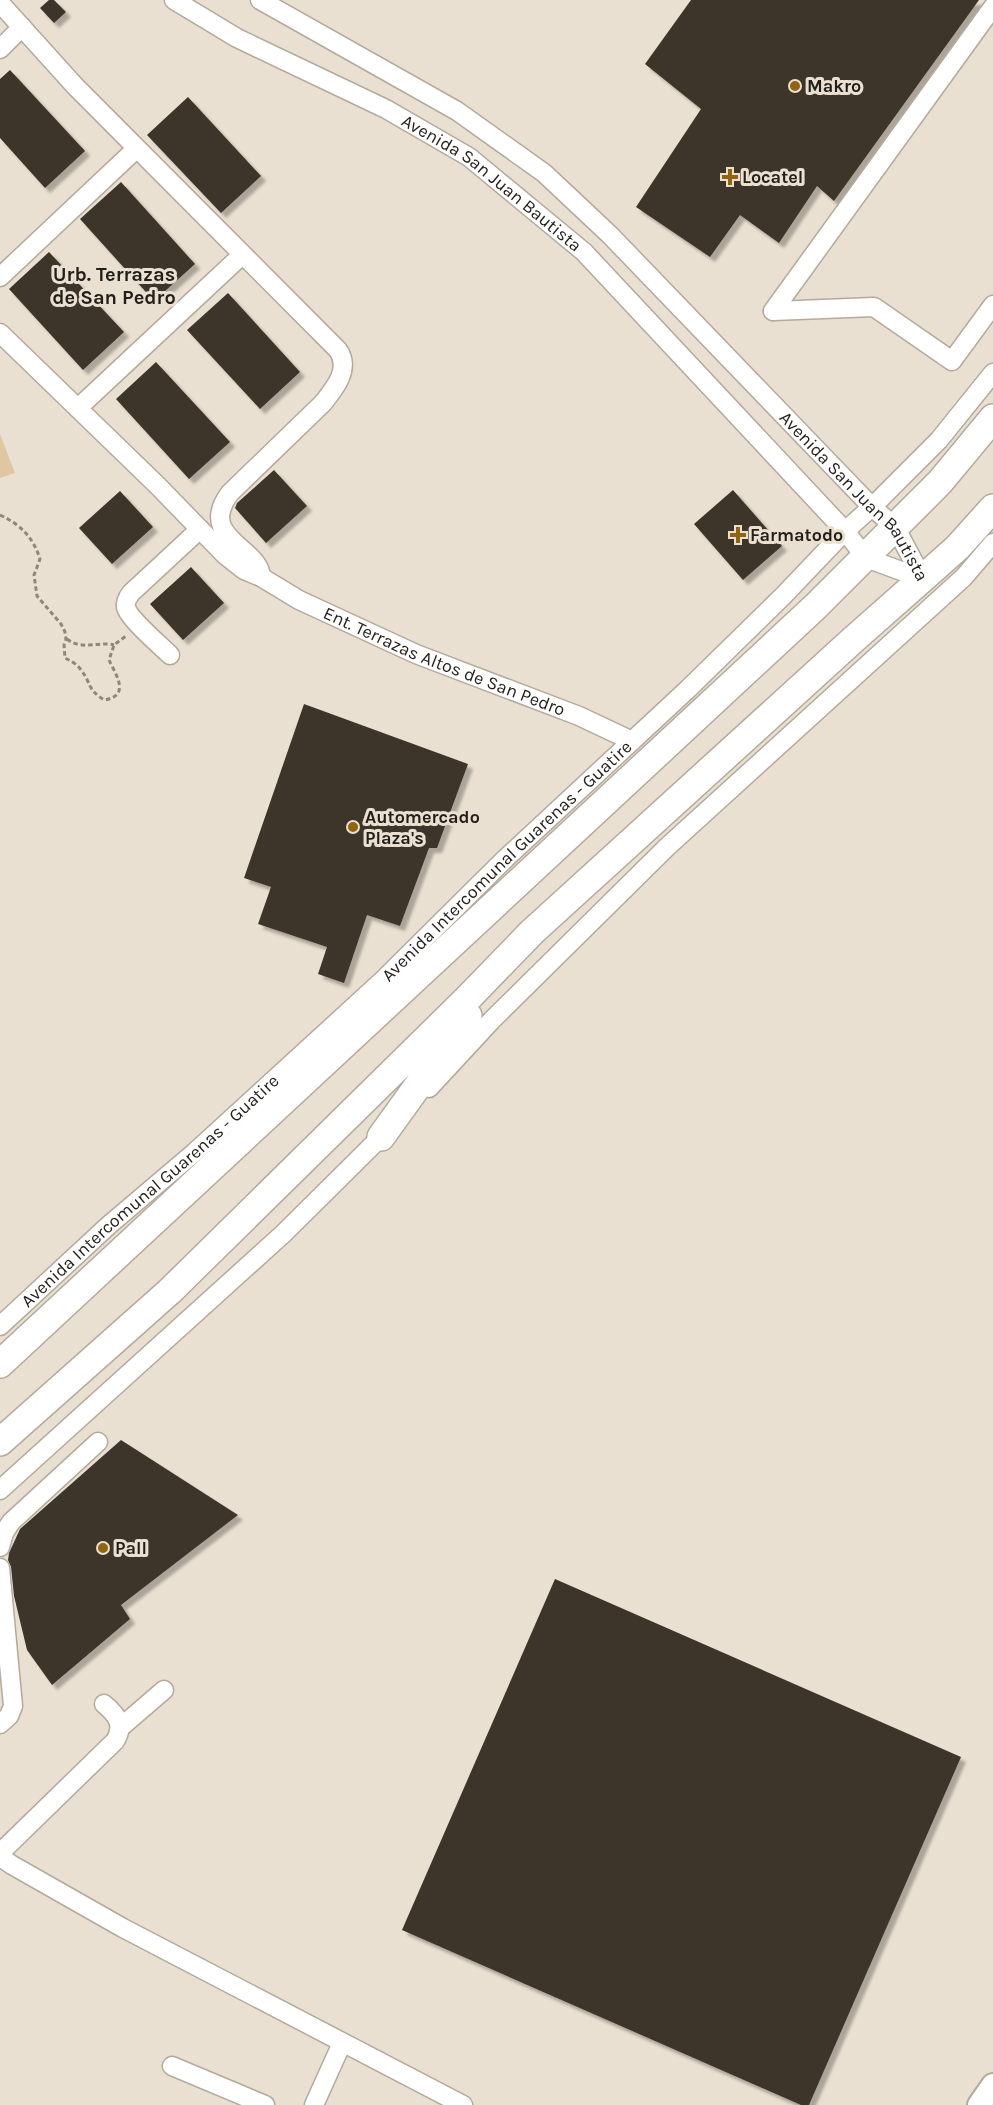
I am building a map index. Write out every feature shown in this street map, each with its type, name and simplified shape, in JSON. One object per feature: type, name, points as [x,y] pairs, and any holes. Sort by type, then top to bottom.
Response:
[{"type":"highway","name":"Avenida Intercomunal Guarenas - Guatire","points":[[0,1364],[815,607],[940,482],[993,418]]},
{"type":"highway","points":[[957,548],[993,508]]},
{"type":"highway","points":[[0,1442],[170,1291],[532,932],[854,639],[993,519]]},
{"type":"highway","points":[[381,1137],[462,1023],[532,932]]},
{"type":"main road","points":[[979,2105],[993,2085]]},
{"type":"street","name":"Avenida San Juan Bautista","points":[[174,0],[237,38],[386,109],[469,157],[584,252],[845,531],[866,558],[923,579]]},
{"type":"street","name":"Avenida San Juan Bautista","points":[[260,0],[458,111],[544,173],[610,235],[872,507],[895,527],[923,579]]},
{"type":"street","points":[[0,3],[136,149],[338,350],[343,363],[339,380],[323,403],[223,501],[220,520],[224,530],[259,568],[261,577]]},
{"type":"street","points":[[993,7],[773,311],[874,307],[952,361],[993,305]]},
{"type":"street","points":[[0,49],[22,27]]},
{"type":"street","points":[[0,277],[136,149]]},
{"type":"street","points":[[78,408],[242,255]]},
{"type":"street","name":"Ent. Terrazas Altos de San Pedro","points":[[0,333],[225,555],[244,570],[261,577],[299,600],[416,654],[579,716],[632,741]]},
{"type":"street","name":"Avenida Intercomunal Guarenas - Guatire","points":[[0,1326],[109,1225],[195,1152],[358,1003],[505,859],[632,741],[784,595],[845,531],[939,440],[993,373]]},
{"type":"street","points":[[170,655],[127,609],[129,597],[200,529]]},
{"type":"street","points":[[0,1490],[275,1242],[381,1137],[492,1020],[667,847],[964,577],[993,543]]},
{"type":"street","points":[[0,1547],[4,1533],[11,1522],[98,1442]]},
{"type":"street","points":[[0,1568],[14,1706],[9,1716],[0,1724]]},
{"type":"street","points":[[164,1690],[121,1728],[115,1741],[0,1855],[12,1865],[123,1928],[464,2105]]},
{"type":"street","points":[[104,1704],[114,1712],[121,1728]]},
{"type":"street","points":[[314,2105],[342,2043]]},
{"type":"street","points":[[172,2066],[265,2105]]},
{"type":"path","points":[[0,516],[19,525],[31,540],[40,560],[34,576],[37,596],[61,624],[66,639],[80,645],[106,643],[114,645]]},
{"type":"path","points":[[66,639],[65,658],[83,672],[93,693],[104,700],[111,699],[118,694],[120,687],[119,679],[109,660],[114,645],[140,625]]},
{"type":"shaded area","points":[[0,434],[15,473],[0,478]]},
{"type":"building","points":[[49,0],[54,0],[66,12],[54,23],[40,8]]},
{"type":"building","name":"Makro","points":[[691,0],[979,0],[834,201],[817,186],[779,243],[740,215],[710,257],[636,207],[701,109],[645,64]]},
{"type":"building","points":[[10,70],[85,151],[45,188],[0,138],[0,79]]},
{"type":"building","points":[[188,97],[261,176],[221,213],[147,135]]},
{"type":"building","points":[[121,182],[195,264],[154,301],[80,219]]},
{"type":"building","points":[[49,252],[124,332],[83,370],[9,289]]},
{"type":"building","points":[[228,293],[300,372],[260,409],[187,330]]},
{"type":"building","points":[[156,362],[230,442],[189,479],[116,399]]},
{"type":"building","points":[[274,470],[307,506],[266,543],[235,508],[237,503]]},
{"type":"building","name":"Farmatodo","points":[[733,490],[782,546],[743,580],[694,524]]},
{"type":"building","points":[[120,491],[153,527],[112,564],[79,528]]},
{"type":"building","points":[[191,567],[224,603],[183,640],[150,604]]},
{"type":"building","name":"Automercado Plaza's","points":[[304,704],[468,764],[437,848],[429,848],[400,926],[367,915],[344,983],[318,974],[327,947],[258,924],[271,887],[244,878]]},
{"type":"building","name":"Pall","points":[[121,1440],[238,1515],[121,1605],[130,1619],[52,1685],[27,1650],[14,1596],[11,1567],[8,1560],[9,1553],[20,1529]]},
{"type":"building","points":[[555,1579],[961,1757],[809,2105],[801,2105],[402,1930]]},
{"type":"place","name":"Makro","points":[[795,86]]},
{"type":"place","name":"Locatel","points":[[730,177]]},
{"type":"place","name":"Farmatodo","points":[[738,535]]},
{"type":"place","name":"Automercado Plaza's","points":[[353,827]]},
{"type":"place","name":"Pall","points":[[103,1548]]},
{"type":"district","name":"Urb. Terrazas de San Pedro","points":[[114,286]]}]
